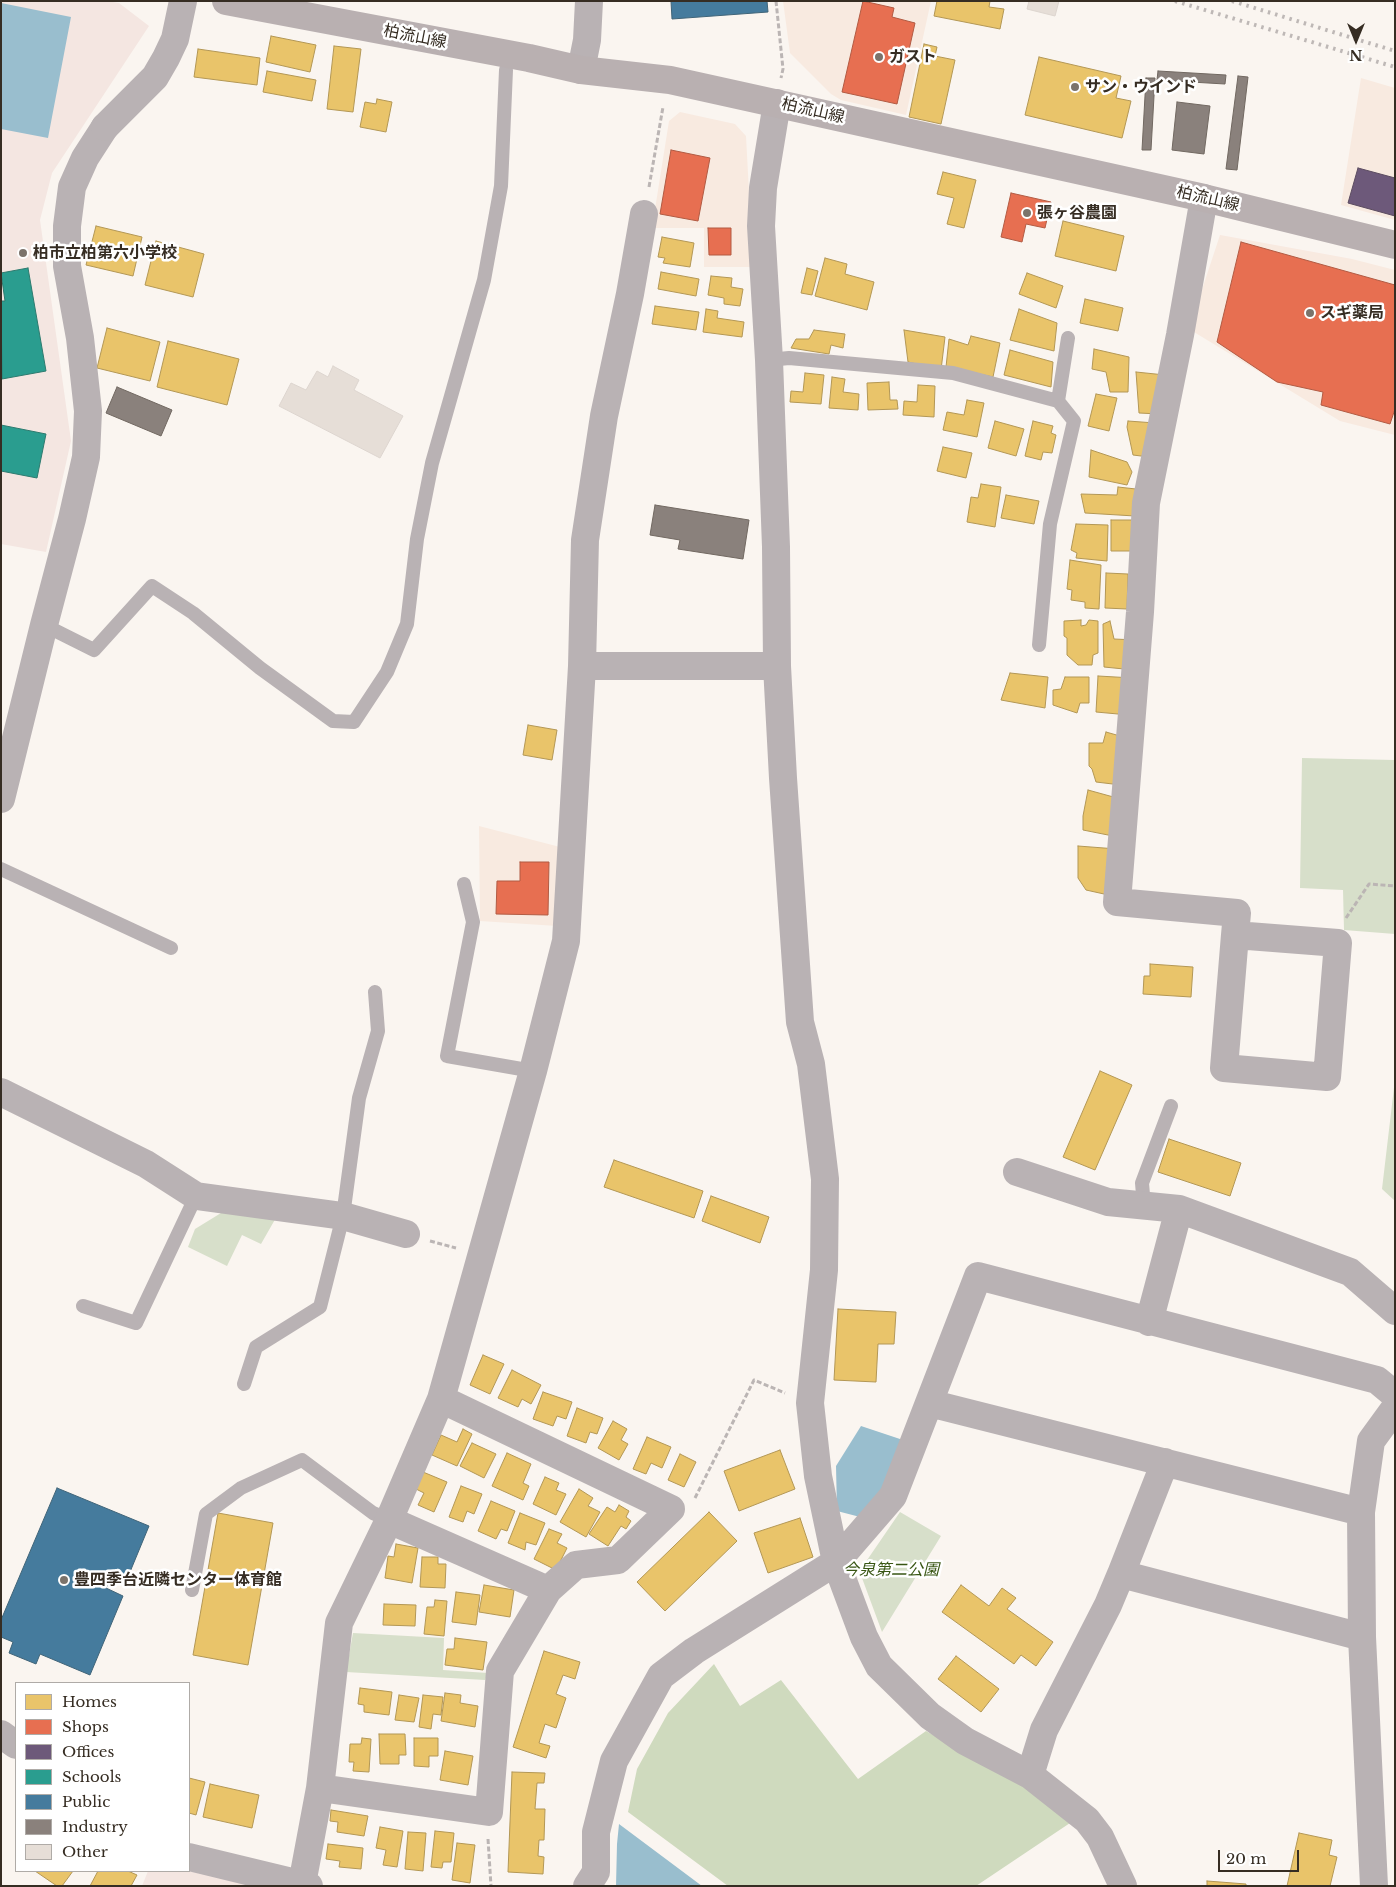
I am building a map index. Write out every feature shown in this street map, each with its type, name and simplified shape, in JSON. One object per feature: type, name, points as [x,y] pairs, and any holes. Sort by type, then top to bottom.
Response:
[{"type":"main road","name":"柏流山線","points":[[226,1],[529,58],[581,70],[670,80],[1204,198],[1395,245]]},
{"type":"street","points":[[1,799],[86,458],[88,427],[80,338],[67,266],[66,226],[72,187],[85,158],[105,127],[154,77],[162,65],[175,39],[183,1]]},
{"type":"street","points":[[581,70],[587,40],[589,1]]},
{"type":"street","points":[[777,103],[763,188],[761,226],[769,360],[776,547],[777,666],[784,788],[800,1022],[811,1064],[825,1179],[824,1270],[810,1403],[818,1476],[836,1562],[864,1637],[879,1666],[930,1716],[958,1736],[1030,1775],[1086,1820],[1100,1837],[1123,1886]]},
{"type":"street","points":[[1204,198],[1180,335],[1146,503],[1140,612],[1117,902],[1236,913],[1224,1068],[1327,1077],[1338,943],[1235,935]]},
{"type":"street","points":[[190,1857],[306,1885],[320,1788],[339,1623],[389,1520],[440,1399],[533,1070],[566,941],[582,666],[585,540],[590,501],[604,416],[630,294],[644,214]]},
{"type":"street","points":[[582,666],[777,666]]},
{"type":"street","points":[[1,1092],[146,1164],[196,1196],[343,1216],[406,1234]]},
{"type":"street","points":[[1017,1172],[1108,1202],[1179,1209],[1350,1272],[1395,1311]]},
{"type":"street","points":[[1149,1322],[1179,1209]]},
{"type":"street","points":[[587,1886],[596,1872],[596,1832],[614,1761],[660,1676],[694,1651],[836,1562],[893,1496],[978,1276],[1377,1380],[1395,1396]]},
{"type":"street","points":[[320,1788],[488,1812],[500,1671],[548,1590],[576,1565],[618,1560],[672,1509],[440,1399]]},
{"type":"street","points":[[929,1402],[1361,1512]]},
{"type":"street","points":[[1374,1886],[1383,1846],[1362,1637],[1361,1512],[1371,1441],[1395,1408]]},
{"type":"street","points":[[1030,1775],[1044,1730],[1108,1605],[1165,1462]]},
{"type":"street","points":[[389,1520],[548,1590]]},
{"type":"street","points":[[1121,1574],[1362,1637]]},
{"type":"street","points":[[1,1734],[15,1744]]},
{"type":"lane","points":[[44,625],[94,650],[152,586],[193,613],[260,668],[333,720],[354,722],[387,672],[407,624],[417,539],[432,463],[484,280],[499,196],[506,70]]},
{"type":"lane","points":[[1058,401],[1068,338]]},
{"type":"lane","points":[[769,360],[789,358],[954,373],[1058,401],[1074,421],[1050,524],[1039,645]]},
{"type":"lane","points":[[1,869],[171,948]]},
{"type":"lane","points":[[464,884],[473,922],[448,1056],[533,1070]]},
{"type":"lane","points":[[244,1384],[256,1347],[320,1308],[343,1216],[359,1098],[378,1031],[374,992]]},
{"type":"lane","points":[[1144,1206],[1142,1183],[1170,1106]]},
{"type":"lane","points":[[83,1306],[136,1323],[196,1196]]},
{"type":"lane","points":[[192,1590],[206,1514],[241,1488],[302,1460],[373,1513],[389,1520]]},
{"type":"path","points":[[776,1],[783,69],[777,103]]},
{"type":"path","points":[[644,214],[663,104]]},
{"type":"path","points":[[1330,943],[1368,884],[1395,886]]},
{"type":"path","points":[[406,1234],[480,1254]]},
{"type":"path","points":[[672,1509],[696,1497],[754,1380],[810,1403]]},
{"type":"path","points":[[488,1812],[491,1886]]},
{"type":"shaded area","name":"柏市立柏第六小学校","points":[[1,1],[107,1],[119,3],[149,26],[52,173],[40,220],[71,441],[46,552],[1,544]]},
{"type":"shaded area","points":[[783,1],[931,1],[906,115],[841,100],[831,94],[790,53]]},
{"type":"shaded area","points":[[1361,78],[1395,88],[1395,220],[1341,205]]},
{"type":"shaded area","points":[[680,112],[735,124],[746,136],[753,267],[704,267],[704,228],[652,228],[669,121]]},
{"type":"shaded area","name":"スギ薬局","points":[[1220,235],[1352,259],[1395,270],[1395,435],[1340,421],[1189,329]]},
{"type":"shaded area","points":[[479,826],[560,847],[557,926],[480,921]]},
{"type":"shaded area","points":[[190,1871],[266,1886],[142,1886],[148,1872]]},
{"type":"green space","points":[[1302,758],[1395,760],[1395,934],[1344,930],[1343,890],[1300,888]]},
{"type":"green space","points":[[1395,1079],[1395,1201],[1382,1189]]},
{"type":"green space","points":[[221,1213],[252,1213],[277,1216],[261,1244],[242,1235],[227,1266],[188,1247],[195,1229]]},
{"type":"green space","name":"今泉第二公園","points":[[900,1512],[941,1536],[882,1632],[862,1578],[863,1566]]},
{"type":"green space","points":[[353,1633],[444,1638],[443,1670],[488,1673],[485,1680],[346,1672]]},
{"type":"green space","points":[[714,1664],[740,1706],[781,1680],[858,1779],[926,1731],[1030,1790],[1070,1823],[976,1886],[728,1886],[628,1812],[637,1769],[668,1713]]},
{"type":"water","points":[[1,3],[71,17],[48,138],[1,129]]},
{"type":"water","points":[[861,1426],[906,1441],[876,1506],[864,1518],[837,1511],[836,1466]]},
{"type":"water","points":[[619,1824],[702,1886],[616,1886]]},
{"type":"building: Homes","points":[[937,1],[990,1],[989,7],[1004,9],[1000,29],[934,16]]},
{"type":"building: Homes","points":[[271,36],[316,45],[310,72],[266,62]]},
{"type":"building: Homes","points":[[924,44],[937,47],[935,56],[955,60],[941,124],[909,117]]},
{"type":"building: Homes","points":[[334,46],[361,49],[353,112],[327,109]]},
{"type":"building: Homes","points":[[198,49],[260,58],[257,85],[194,77]]},
{"type":"building: Homes","name":"サン・ウインド","points":[[1039,57],[1121,76],[1116,98],[1131,101],[1122,138],[1025,115]]},
{"type":"building: Homes","points":[[267,71],[316,80],[312,101],[263,92]]},
{"type":"building: Homes","points":[[377,99],[392,102],[386,132],[360,127],[365,102],[376,104]]},
{"type":"building: Homes","points":[[943,172],[976,180],[964,228],[947,224],[954,198],[937,194]]},
{"type":"building: Homes","points":[[1063,221],[1124,236],[1116,271],[1055,256]]},
{"type":"building: Homes","points":[[96,226],[142,237],[133,276],[86,265]]},
{"type":"building: Homes","points":[[662,237],[694,243],[690,267],[663,263],[665,258],[658,257]]},
{"type":"building: Homes","points":[[156,241],[204,254],[193,297],[145,285]]},
{"type":"building: Homes","points":[[825,258],[847,264],[845,274],[874,282],[867,310],[815,296]]},
{"type":"building: Homes","points":[[807,268],[818,271],[812,295],[801,293]]},
{"type":"building: Homes","points":[[661,272],[699,279],[696,296],[658,289]]},
{"type":"building: Homes","points":[[1027,273],[1063,286],[1056,308],[1019,294]]},
{"type":"building: Homes","points":[[711,276],[732,278],[731,287],[743,289],[740,306],[724,304],[724,298],[708,295]]},
{"type":"building: Homes","points":[[1085,299],[1123,308],[1118,331],[1080,323]]},
{"type":"building: Homes","points":[[655,306],[699,312],[696,330],[652,324]]},
{"type":"building: Homes","points":[[706,309],[718,311],[717,318],[744,322],[742,337],[703,332]]},
{"type":"building: Homes","points":[[1019,309],[1057,323],[1054,351],[1010,340]]},
{"type":"building: Homes","points":[[107,328],[160,342],[150,381],[97,368]]},
{"type":"building: Homes","points":[[814,330],[845,334],[843,348],[831,345],[829,354],[791,348],[796,339],[809,339]]},
{"type":"building: Homes","points":[[904,330],[945,337],[941,370],[908,362]]},
{"type":"building: Homes","points":[[971,336],[1000,343],[993,377],[946,367],[949,339],[968,345]]},
{"type":"building: Homes","points":[[168,341],[239,359],[227,405],[157,387]]},
{"type":"building: Homes","points":[[1094,349],[1129,357],[1128,392],[1110,392],[1106,372],[1092,369]]},
{"type":"building: Homes","points":[[1010,350],[1053,362],[1051,387],[1004,375]]},
{"type":"building: Homes","points":[[1136,372],[1165,375],[1159,414],[1139,413]]},
{"type":"building: Homes","points":[[805,373],[824,375],[821,404],[790,402],[791,391],[803,392]]},
{"type":"building: Homes","points":[[832,377],[845,379],[843,392],[859,394],[858,410],[829,408]]},
{"type":"building: Homes","points":[[889,382],[890,400],[897,400],[898,409],[868,410],[867,383]]},
{"type":"building: Homes","points":[[918,385],[935,386],[934,417],[903,415],[904,401],[917,402]]},
{"type":"building: Homes","points":[[1096,394],[1117,398],[1109,431],[1088,426]]},
{"type":"building: Homes","points":[[967,400],[984,403],[977,437],[943,430],[947,412],[964,415]]},
{"type":"building: Homes","points":[[995,421],[1024,429],[1016,456],[988,448]]},
{"type":"building: Homes","points":[[1033,421],[1053,426],[1051,433],[1056,435],[1052,453],[1043,452],[1041,460],[1025,456]]},
{"type":"building: Homes","points":[[1128,421],[1155,423],[1149,457],[1133,455],[1127,427]]},
{"type":"building: Homes","points":[[943,447],[972,453],[966,478],[937,471]]},
{"type":"building: Homes","points":[[1091,450],[1127,462],[1132,472],[1127,485],[1089,477]]},
{"type":"building: Homes","points":[[981,484],[1001,487],[995,527],[967,522],[971,497],[978,498]]},
{"type":"building: Homes","points":[[1118,487],[1136,489],[1135,516],[1085,513],[1081,494],[1117,495]]},
{"type":"building: Homes","points":[[1006,495],[1039,501],[1034,524],[1001,518]]},
{"type":"building: Homes","points":[[1111,520],[1132,520],[1132,551],[1111,551]]},
{"type":"building: Homes","points":[[1076,524],[1108,525],[1107,561],[1076,558],[1077,553],[1071,550]]},
{"type":"building: Homes","points":[[1070,560],[1101,565],[1099,609],[1085,608],[1085,602],[1071,600],[1072,590],[1067,589]]},
{"type":"building: Homes","points":[[1106,573],[1128,574],[1127,609],[1105,608]]},
{"type":"building: Homes","points":[[1081,620],[1081,626],[1086,625],[1089,620],[1098,621],[1098,653],[1093,655],[1092,665],[1078,665],[1067,655],[1064,621]]},
{"type":"building: Homes","points":[[1110,621],[1114,639],[1136,640],[1134,670],[1104,667],[1103,624]]},
{"type":"building: Homes","points":[[1010,673],[1048,677],[1045,708],[1001,700]]},
{"type":"building: Homes","points":[[1098,676],[1133,678],[1129,715],[1096,712]]},
{"type":"building: Homes","points":[[1065,677],[1089,677],[1089,703],[1080,703],[1077,713],[1053,705],[1053,690],[1061,689]]},
{"type":"building: Homes","points":[[528,725],[557,730],[552,760],[523,755]]},
{"type":"building: Homes","points":[[1106,732],[1120,736],[1121,785],[1096,782],[1092,769],[1089,766],[1089,743],[1103,743]]},
{"type":"building: Homes","points":[[1088,790],[1117,798],[1113,836],[1083,830],[1083,816]]},
{"type":"building: Homes","points":[[1078,846],[1117,849],[1113,896],[1086,890],[1078,878]]},
{"type":"building: Homes","points":[[1150,964],[1193,967],[1191,997],[1143,994],[1144,976],[1150,976]]},
{"type":"building: Homes","points":[[1100,1071],[1132,1085],[1095,1170],[1063,1157]]},
{"type":"building: Homes","points":[[1169,1139],[1241,1163],[1230,1196],[1158,1172]]},
{"type":"building: Homes","points":[[614,1160],[703,1191],[694,1218],[604,1187]]},
{"type":"building: Homes","points":[[711,1196],[769,1217],[760,1243],[702,1221]]},
{"type":"building: Homes","points":[[838,1309],[896,1312],[894,1344],[878,1344],[876,1382],[834,1380]]},
{"type":"building: Homes","points":[[483,1355],[504,1364],[490,1394],[470,1385]]},
{"type":"building: Homes","points":[[512,1370],[541,1385],[531,1404],[522,1399],[518,1407],[498,1398]]},
{"type":"building: Homes","points":[[543,1392],[572,1402],[566,1419],[557,1416],[553,1426],[533,1419]]},
{"type":"building: Homes","points":[[577,1408],[603,1418],[597,1434],[590,1432],[586,1443],[567,1436]]},
{"type":"building: Homes","points":[[613,1421],[627,1429],[621,1440],[628,1444],[619,1460],[598,1448]]},
{"type":"building: Homes","points":[[463,1429],[472,1434],[457,1466],[432,1455],[441,1435],[457,1442]]},
{"type":"building: Homes","points":[[647,1437],[671,1447],[662,1468],[651,1463],[646,1474],[633,1469]]},
{"type":"building: Homes","points":[[472,1443],[496,1454],[484,1478],[460,1466]]},
{"type":"building: Homes","points":[[780,1450],[795,1489],[739,1511],[724,1471]]},
{"type":"building: Homes","points":[[507,1453],[531,1464],[523,1483],[529,1486],[523,1500],[492,1486]]},
{"type":"building: Homes","points":[[680,1454],[696,1462],[684,1487],[668,1480]]},
{"type":"building: Homes","points":[[423,1472],[447,1482],[434,1512],[418,1505],[424,1493],[416,1489]]},
{"type":"building: Homes","points":[[545,1477],[559,1483],[556,1490],[566,1494],[556,1515],[533,1504]]},
{"type":"building: Homes","points":[[461,1486],[482,1494],[474,1514],[467,1511],[463,1522],[449,1517]]},
{"type":"building: Homes","points":[[579,1489],[593,1498],[588,1506],[600,1512],[586,1537],[560,1522]]},
{"type":"building: Homes","points":[[491,1501],[515,1511],[507,1531],[501,1529],[496,1539],[478,1531]]},
{"type":"building: Homes","points":[[619,1505],[629,1511],[626,1517],[631,1521],[626,1529],[621,1526],[608,1546],[589,1534],[607,1507],[615,1512]]},
{"type":"building: Homes","points":[[709,1512],[737,1541],[665,1611],[637,1582]]},
{"type":"building: Homes","points":[[218,1513],[273,1523],[248,1665],[193,1655]]},
{"type":"building: Homes","points":[[520,1513],[545,1523],[536,1545],[526,1542],[525,1550],[508,1543]]},
{"type":"building: Homes","points":[[800,1518],[813,1557],[768,1573],[754,1533]]},
{"type":"building: Homes","points":[[549,1529],[562,1534],[557,1543],[567,1548],[556,1570],[534,1559]]},
{"type":"building: Homes","points":[[396,1544],[418,1548],[412,1583],[385,1578],[388,1556],[394,1557]]},
{"type":"building: Homes","points":[[422,1557],[438,1557],[438,1564],[446,1564],[445,1588],[420,1587]]},
{"type":"building: Homes","points":[[484,1585],[514,1590],[510,1617],[479,1612]]},
{"type":"building: Homes","points":[[961,1585],[989,1606],[1002,1588],[1016,1598],[1007,1609],[1053,1642],[1036,1666],[1021,1655],[1014,1664],[942,1612]]},
{"type":"building: Homes","points":[[456,1592],[480,1595],[476,1625],[452,1622]]},
{"type":"building: Homes","points":[[435,1600],[447,1601],[444,1636],[424,1634],[427,1607],[434,1607]]},
{"type":"building: Homes","points":[[384,1604],[416,1605],[415,1626],[383,1625]]},
{"type":"building: Homes","points":[[455,1638],[487,1642],[483,1670],[445,1665],[447,1649],[454,1649]]},
{"type":"building: Homes","points":[[544,1651],[580,1662],[575,1679],[563,1675],[556,1694],[566,1698],[556,1728],[545,1724],[539,1743],[550,1746],[546,1758],[513,1747]]},
{"type":"building: Homes","points":[[956,1656],[999,1689],[981,1712],[938,1679]]},
{"type":"building: Homes","points":[[360,1688],[392,1692],[389,1715],[364,1712],[364,1705],[358,1704]]},
{"type":"building: Homes","points":[[445,1693],[461,1695],[460,1703],[478,1706],[475,1727],[441,1721]]},
{"type":"building: Homes","points":[[399,1695],[419,1698],[414,1722],[395,1720]]},
{"type":"building: Homes","points":[[423,1695],[443,1697],[441,1715],[433,1714],[431,1729],[419,1727]]},
{"type":"building: Homes","points":[[379,1734],[405,1734],[406,1755],[399,1755],[399,1764],[380,1764]]},
{"type":"building: Homes","points":[[362,1738],[371,1739],[369,1772],[353,1771],[354,1762],[349,1762],[350,1744],[361,1744]]},
{"type":"building: Homes","points":[[414,1738],[438,1738],[438,1756],[429,1756],[429,1767],[414,1766]]},
{"type":"building: Homes","points":[[445,1751],[473,1756],[468,1785],[440,1780]]},
{"type":"building: Homes","points":[[512,1772],[545,1773],[544,1783],[537,1783],[535,1809],[545,1809],[544,1840],[539,1840],[538,1856],[544,1857],[543,1874],[508,1872]]},
{"type":"building: Homes","points":[[190,1778],[205,1782],[196,1815],[190,1813]]},
{"type":"building: Homes","points":[[210,1784],[259,1795],[252,1828],[203,1817]]},
{"type":"building: Homes","points":[[331,1810],[368,1816],[364,1836],[337,1832],[338,1822],[330,1821]]},
{"type":"building: Homes","points":[[380,1827],[403,1831],[397,1867],[383,1865],[386,1850],[376,1848]]},
{"type":"building: Homes","points":[[435,1831],[454,1833],[451,1862],[443,1862],[442,1868],[431,1867]]},
{"type":"building: Homes","points":[[408,1832],[426,1833],[423,1871],[405,1869]]},
{"type":"building: Homes","points":[[1299,1833],[1332,1840],[1329,1855],[1337,1857],[1330,1886],[1287,1886]]},
{"type":"building: Homes","points":[[457,1843],[475,1845],[470,1883],[452,1880]]},
{"type":"building: Homes","points":[[328,1844],[363,1848],[361,1869],[339,1867],[340,1861],[326,1859]]},
{"type":"building: Homes","points":[[36,1872],[72,1872],[62,1886],[57,1886]]},
{"type":"building: Homes","points":[[97,1872],[130,1872],[137,1875],[131,1886],[90,1886]]},
{"type":"building: Homes","points":[[1207,1881],[1246,1884],[1246,1886],[1207,1886]]},
{"type":"building: Shops","name":"ガスト","points":[[863,1],[894,8],[892,17],[915,23],[897,104],[842,92]]},
{"type":"building: Shops","points":[[671,150],[710,158],[698,221],[660,214]]},
{"type":"building: Shops","name":"張ヶ谷農園","points":[[1011,193],[1051,202],[1045,228],[1026,224],[1022,242],[1001,237]]},
{"type":"building: Shops","points":[[708,228],[731,228],[731,255],[709,255]]},
{"type":"building: Shops","name":"スギ薬局","points":[[1241,242],[1395,285],[1395,409],[1390,424],[1321,405],[1323,392],[1277,382],[1217,342]]},
{"type":"building: Shops","points":[[520,862],[549,862],[548,915],[496,914],[497,881],[520,881]]},
{"type":"building: Offices","points":[[1358,168],[1395,178],[1395,216],[1348,203]]},
{"type":"building: Schools","points":[[28,268],[46,371],[2,379],[1,301],[5,301],[1,273]]},
{"type":"building: Schools","points":[[1,425],[46,434],[37,478],[1,471]]},
{"type":"building: Public","points":[[671,1],[767,1],[768,12],[672,19]]},
{"type":"building: Public","name":"豊四季台近隣センター体育館","points":[[57,1488],[149,1526],[125,1584],[111,1577],[106,1588],[123,1596],[90,1675],[40,1654],[36,1664],[9,1653],[13,1642],[1,1637],[1,1620]]},
{"type":"building: Industry","points":[[1158,71],[1226,75],[1225,84],[1157,80]]},
{"type":"building: Industry","points":[[1238,76],[1248,77],[1237,170],[1226,169]]},
{"type":"building: Industry","points":[[1146,78],[1155,78],[1151,150],[1142,150]]},
{"type":"building: Industry","points":[[1177,102],[1210,106],[1204,154],[1172,150]]},
{"type":"building: Industry","points":[[117,387],[172,410],[161,436],[106,413]]},
{"type":"building: Industry","points":[[655,505],[749,520],[743,559],[678,549],[680,540],[650,535]]},
{"type":"building: Other","points":[[1029,1],[1059,1],[1055,16],[1027,9]]},
{"type":"building: Other","points":[[333,366],[359,380],[354,390],[403,416],[380,458],[279,406],[291,383],[306,390],[317,371],[328,377]]},
{"type":"railway","points":[[1175,1],[1395,67]]},
{"type":"railway","points":[[1232,1],[1395,51]]},
{"type":"place","name":"ガスト","points":[[879,57]]},
{"type":"place","name":"サン・ウインド","points":[[1075,87]]},
{"type":"place","name":"張ヶ谷農園","points":[[1027,213]]},
{"type":"place","name":"柏市立柏第六小学校","points":[[23,253]]},
{"type":"place","name":"スギ薬局","points":[[1310,313]]},
{"type":"place","name":"豊四季台近隣センター体育館","points":[[64,1580]]}]
